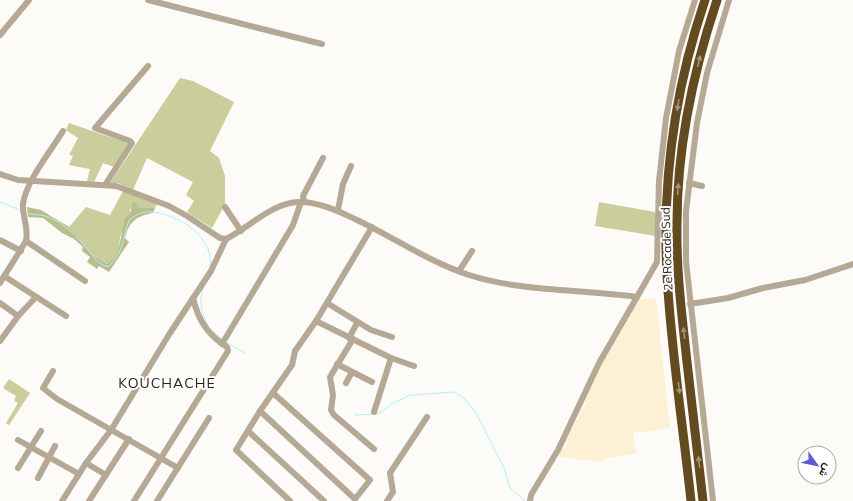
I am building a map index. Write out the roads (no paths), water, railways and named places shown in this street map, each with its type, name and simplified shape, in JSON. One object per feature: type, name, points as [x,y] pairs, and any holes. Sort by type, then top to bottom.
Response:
[{"type":"highway","name":"2e Rocade Sud","points":[[691,501],[667,275],[667,213],[670,164],[681,86],[705,0]]},
{"type":"highway","name":"2e Rocade Sud","points":[[703,501],[682,313],[676,222],[681,163],[689,106],[702,48],[717,0]]},
{"type":"street","points":[[0,35],[29,0]]},
{"type":"street","points":[[148,0],[322,44]]},
{"type":"street","points":[[531,498],[567,432],[599,362],[657,262],[658,194],[666,118],[679,51],[695,0]]},
{"type":"street","points":[[713,501],[690,304],[686,261],[686,211],[697,123],[707,73],[729,0]]},
{"type":"street","points":[[105,185],[132,143],[95,128],[148,66]]},
{"type":"street","points":[[0,283],[20,251],[28,234],[23,206],[32,181],[63,131]]},
{"type":"street","points":[[222,344],[293,225],[303,202],[303,196],[323,158]]},
{"type":"street","points":[[338,210],[343,184],[351,166]]},
{"type":"street","points":[[0,174],[18,180],[116,186],[168,206],[187,216],[220,238],[226,239]]},
{"type":"street","points":[[689,184],[702,186]]},
{"type":"street","points":[[62,501],[86,463],[111,430],[211,271],[226,239],[277,207],[287,203],[303,202],[338,210],[440,263],[459,271],[495,282],[637,297]]},
{"type":"street","points":[[225,207],[241,231]]},
{"type":"street","points":[[290,501],[236,450],[260,411],[292,365],[295,351],[316,321],[372,227]]},
{"type":"street","points":[[0,240],[20,251]]},
{"type":"street","points":[[26,240],[85,281]]},
{"type":"street","points":[[459,271],[472,252]]},
{"type":"street","points":[[690,304],[728,298],[763,288],[805,280],[853,264]]},
{"type":"street","points":[[0,270],[36,297],[66,316]]},
{"type":"street","points":[[0,341],[18,316],[36,297]]},
{"type":"street","points":[[134,501],[228,351],[227,347],[209,334],[197,316],[193,298]]},
{"type":"street","points":[[0,303],[18,316]]},
{"type":"street","points":[[327,303],[357,323],[371,330],[392,337]]},
{"type":"street","points":[[316,321],[392,358],[414,366]]},
{"type":"street","points":[[357,323],[351,338],[330,377],[333,395],[332,413],[374,449]]},
{"type":"street","points":[[374,412],[392,358]]},
{"type":"street","points":[[337,364],[372,382]]},
{"type":"street","points":[[53,371],[43,388],[57,399],[178,468]]},
{"type":"street","points":[[346,383],[352,372]]},
{"type":"street","points":[[260,411],[355,499],[370,480],[273,393]]},
{"type":"street","points":[[387,501],[393,492],[390,473],[427,416]]},
{"type":"street","points":[[157,501],[209,418]]},
{"type":"street","points":[[18,468],[41,431]]},
{"type":"street","points":[[248,431],[324,501]]},
{"type":"street","points":[[89,501],[129,439]]},
{"type":"street","points":[[18,440],[79,474]]},
{"type":"street","points":[[38,478],[55,446]]},
{"type":"street","points":[[86,463],[106,475]]},
{"type":"waterway","points":[[0,202],[22,211]]},
{"type":"waterway","points":[[26,213],[45,216],[61,223],[75,235],[99,263],[105,266],[109,266],[117,256],[131,218],[144,212],[159,213],[170,216],[181,221],[200,236],[210,255],[210,266]]},
{"type":"waterway","points":[[203,288],[201,307],[208,325]]},
{"type":"waterway","points":[[212,331],[222,339]]},
{"type":"waterway","points":[[226,342],[245,353]]},
{"type":"waterway","points":[[376,414],[383,411],[391,404],[411,395],[453,392],[463,397],[476,413],[504,468],[510,488],[525,501]]},
{"type":"waterway","points":[[355,415],[372,414]]},
{"type":"district","name":"KOUCHACHE","points":[[167,383]]}]
